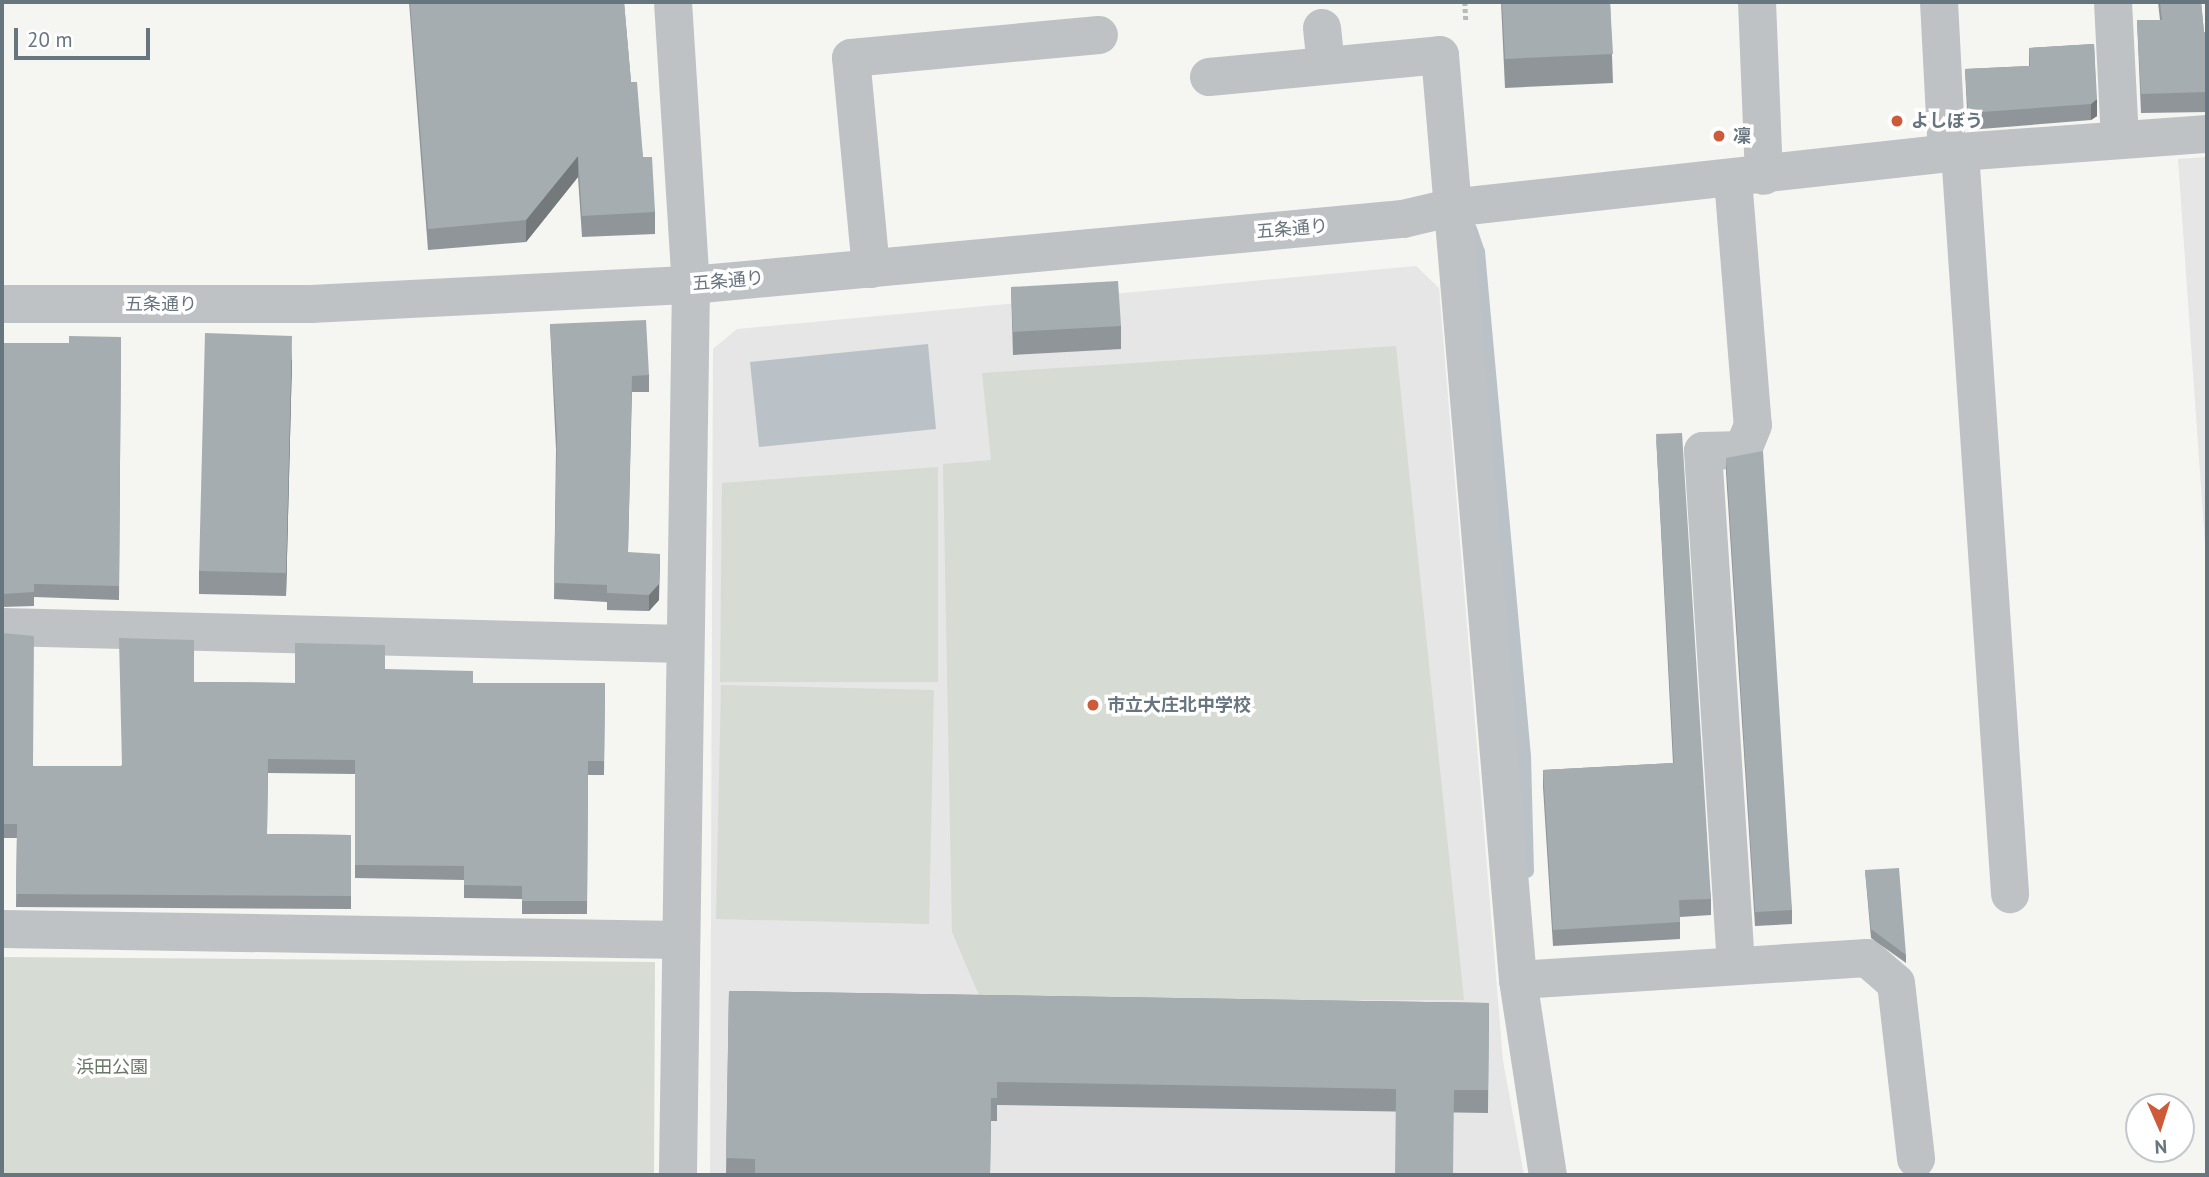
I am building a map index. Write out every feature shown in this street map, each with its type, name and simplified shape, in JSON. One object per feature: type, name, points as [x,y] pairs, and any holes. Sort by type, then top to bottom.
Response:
[{"type":"street","points":[[673,2],[691,285],[678,1175]]},
{"type":"street","points":[[1736,966],[1703,451],[1743,450],[1753,425],[1749,178],[1756,2]]},
{"type":"street","points":[[1939,2],[1954,153],[2010,894]]},
{"type":"street","points":[[2113,2],[2120,140]]},
{"type":"street","points":[[871,269],[851,58],[1099,35]]},
{"type":"street","points":[[1209,76],[1324,47],[1440,55],[1450,208],[1518,980],[1548,1175]]},
{"type":"street","name":"五条通り","points":[[2,304],[311,304],[691,285],[1403,219],[1450,208],[1749,178],[1954,153],[2207,134]]},
{"type":"street","points":[[2,626],[684,644]]},
{"type":"street","points":[[2,929],[681,940]]},
{"type":"street","points":[[1518,980],[1867,958],[1896,983],[1916,1159]]},
{"type":"shaded area","points":[[2207,157],[2207,572],[2178,159]]},
{"type":"shaded area","name":"市立大庄北中学校","points":[[1416,266],[1439,288],[1503,1061],[1524,1175],[710,1175],[713,349],[737,329]]},
{"type":"shaded area","points":[[928,344],[936,429],[759,447],[750,362]]},
{"type":"green space","points":[[1396,346],[1464,1000],[981,1000],[952,932],[943,464],[991,460],[982,373]]},
{"type":"green space","points":[[938,467],[938,682],[720,682],[722,483]]},
{"type":"green space","points":[[721,685],[934,690],[929,924],[716,919]]},
{"type":"green space","name":"浜田公園","points":[[2,957],[655,962],[654,1175],[2,1175]]},
{"type":"building","points":[[410,2],[624,2],[631,82],[637,82],[643,157],[652,157],[655,212],[582,216],[578,156],[526,220],[428,229]]},
{"type":"building","points":[[1502,2],[1610,2],[1613,54],[1505,59]]},
{"type":"building","points":[[2160,2],[2201,2],[2204,32],[2207,32],[2207,92],[2141,94],[2137,20],[2162,20]]},
{"type":"building","points":[[2094,44],[2097,99],[2091,104],[1968,113],[1965,69],[2030,66],[2029,48]]},
{"type":"building","points":[[1118,281],[1121,326],[1013,332],[1011,287]]},
{"type":"building","points":[[646,320],[649,375],[632,376],[628,552],[660,554],[659,584],[649,595],[607,593],[607,585],[554,583],[557,436],[550,324]]},
{"type":"building","points":[[205,333],[292,336],[286,573],[199,571]]},
{"type":"building","points":[[69,336],[121,337],[119,586],[34,584],[34,592],[2,594],[2,343],[69,343]]},
{"type":"building","points":[[1682,433],[1711,899],[1679,900],[1680,922],[1553,930],[1543,770],[1674,763],[1656,434]]},
{"type":"building","points":[[1763,451],[1792,910],[1755,912],[1726,458]]},
{"type":"building","points":[[2,633],[34,636],[33,766],[122,766],[119,638],[194,640],[194,682],[295,683],[295,643],[385,645],[385,669],[473,671],[473,683],[605,683],[604,761],[588,761],[587,901],[522,901],[522,886],[464,885],[464,866],[355,865],[355,760],[268,759],[267,834],[351,835],[351,896],[16,894],[17,824],[2,824]]},
{"type":"building","points":[[1899,868],[1906,955],[1871,929],[1865,870]]},
{"type":"building","points":[[729,991],[1489,1003],[1488,1090],[1454,1090],[1453,1175],[1395,1175],[1396,1089],[997,1082],[997,1098],[991,1098],[990,1175],[755,1175],[755,1159],[726,1158]]},
{"type":"waterway","points":[[1470,229],[1478,252],[1524,756],[1527,871]]},
{"type":"place","name":"よしぼう","points":[[1897,121]]},
{"type":"place","name":"凜","points":[[1719,136]]},
{"type":"place","name":"市立大庄北中学校","points":[[1093,705]]}]
